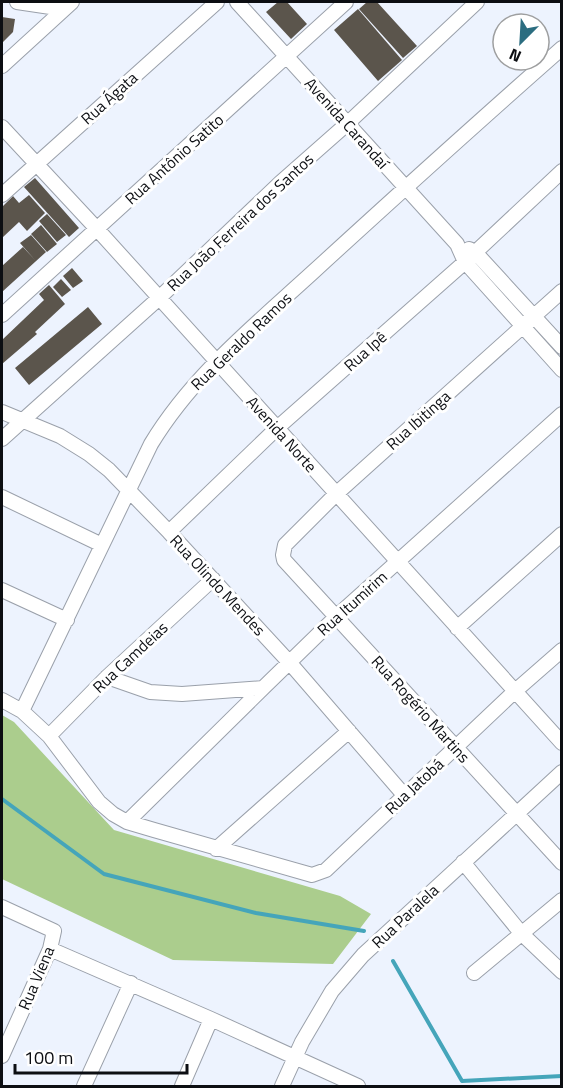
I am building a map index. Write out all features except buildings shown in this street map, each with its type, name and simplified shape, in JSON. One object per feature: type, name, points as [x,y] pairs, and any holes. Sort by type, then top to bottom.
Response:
[{"type":"street","points":[[17,2],[68,5]]},
{"type":"street","name":"Rua Ágata","points":[[2,195],[217,2]]},
{"type":"street","name":"Avenida Carandaí","points":[[237,2],[457,244],[533,316],[561,347]]},
{"type":"street","name":"Rua Antônio Satito","points":[[2,315],[346,2]]},
{"type":"street","name":"Rua João Ferreira dos Santos","points":[[2,439],[158,298],[477,2]]},
{"type":"street","points":[[2,66],[68,5]]},
{"type":"street","name":"Rua Geraldo Ramos","points":[[22,711],[128,491],[163,425],[177,404],[216,362],[405,187],[561,48]]},
{"type":"street","name":"Avenida Norte","points":[[2,127],[97,229],[561,743]]},
{"type":"street","name":"Rua Ipê","points":[[169,532],[276,429],[470,257],[561,171]]},
{"type":"street","name":"Avenida Carandaí","points":[[470,257],[522,326],[561,370]]},
{"type":"street","name":"Rua Ibitinga","points":[[283,555],[285,545],[336,494],[561,291]]},
{"type":"street","name":"Rua Olindo Mendes","points":[[2,412],[60,436],[89,454],[128,491],[289,662],[404,795]]},
{"type":"street","name":"Rua Itumirim","points":[[127,822],[337,616],[561,414]]},
{"type":"street","points":[[2,497],[102,545]]},
{"type":"street","points":[[457,627],[561,534]]},
{"type":"street","name":"Rua Rogério Martins","points":[[283,555],[284,560],[561,863]]},
{"type":"street","name":"Rua Camdeias","points":[[49,736],[107,677],[213,579]]},
{"type":"street","points":[[2,590],[67,620]]},
{"type":"street","name":"Rua Jatobá","points":[[216,849],[306,875],[319,874],[326,870],[561,650]]},
{"type":"street","points":[[107,677],[150,692],[182,694],[263,688]]},
{"type":"street","points":[[2,700],[22,711],[49,736],[99,801],[113,814],[127,822],[216,849],[349,731]]},
{"type":"street","name":"Rua Paralela","points":[[282,1086],[295,1057],[332,991],[363,955],[561,772]]},
{"type":"street","points":[[463,862],[521,933],[561,972]]},
{"type":"street","points":[[474,973],[561,900]]},
{"type":"street","name":"Rua Viena","points":[[2,907],[54,931],[50,949],[2,1056]]},
{"type":"street","points":[[50,949],[131,983],[358,1086]]},
{"type":"street","points":[[84,1086],[131,983]]},
{"type":"street","points":[[182,1086],[211,1019]]},
{"type":"green space","points":[[2,715],[14,722],[114,830],[340,896],[371,914],[333,964],[173,960],[2,879]]},
{"type":"waterway","points":[[2,799],[104,874],[256,913],[364,931]]},
{"type":"waterway","points":[[393,961],[462,1081],[562,1076]]}]
